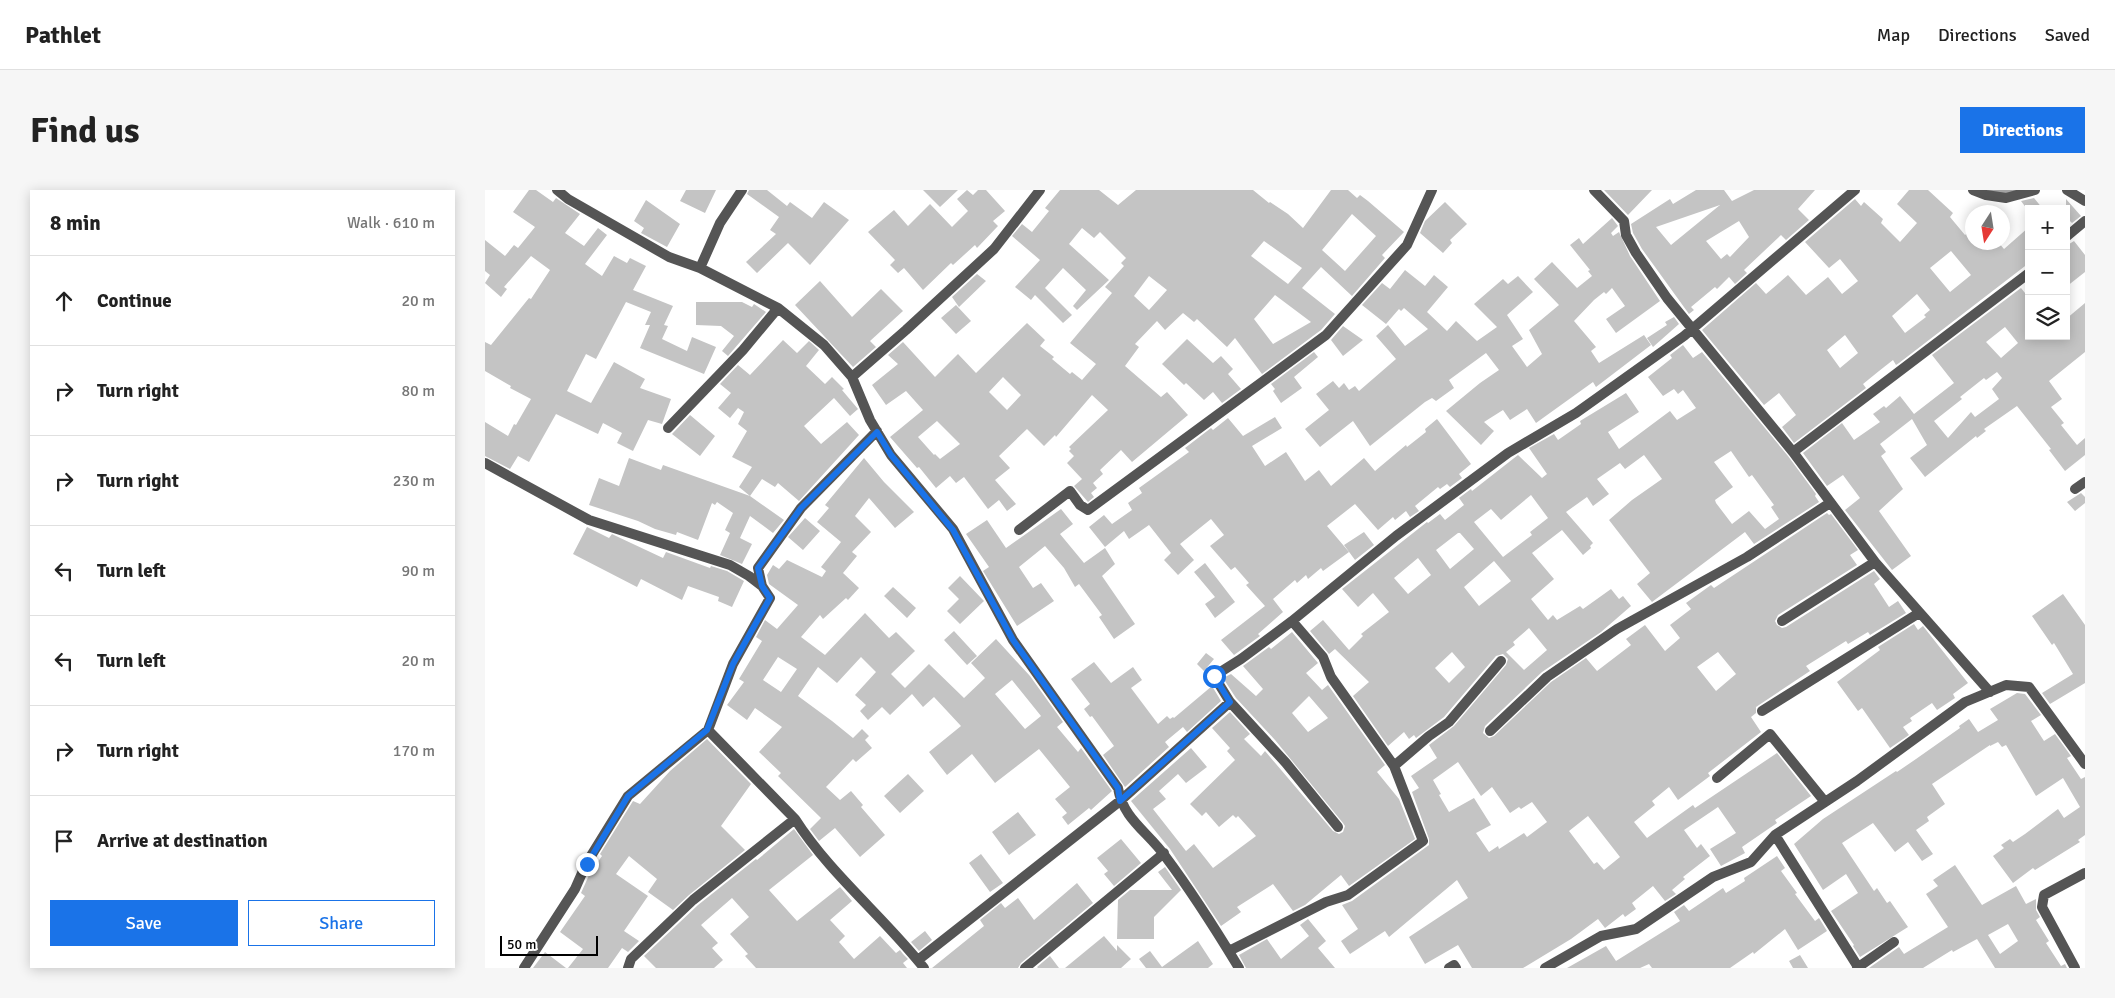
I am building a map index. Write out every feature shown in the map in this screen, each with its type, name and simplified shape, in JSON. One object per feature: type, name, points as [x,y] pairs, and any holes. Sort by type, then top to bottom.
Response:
[{"type":"street","points":[[557,190],[569,199],[669,257],[700,268],[778,308],[824,346],[852,377],[877,432],[891,455],[953,530],[1013,640],[1118,788],[1120,801],[1128,816],[1164,853],[1239,968]]},
{"type":"street","points":[[700,268],[720,223],[742,190]]},
{"type":"street","points":[[852,377],[994,249],[1039,190]]},
{"type":"street","points":[[1019,530],[1070,491],[1080,504],[1089,510],[1326,335],[1407,245],[1432,190]]},
{"type":"street","points":[[1594,190],[1624,221],[1626,235],[1636,253],[1667,298],[1793,452],[1875,562],[1990,692]]},
{"type":"street","points":[[1338,827],[1286,762],[1230,702],[1214,676],[1241,659],[1292,621],[1396,536],[1509,453],[1576,413],[1693,329],[1855,190]]},
{"type":"street","points":[[1973,190],[1986,195],[2006,198],[2035,190]]},
{"type":"street","points":[[2067,190],[2085,201]]},
{"type":"street","points":[[2070,234],[2085,221]]},
{"type":"street","points":[[1793,452],[2025,276]]},
{"type":"street","points":[[668,428],[754,338],[778,308]]},
{"type":"street","points":[[762,586],[758,568],[801,508],[877,432]]},
{"type":"street","points":[[485,463],[589,520],[730,565],[762,586],[770,598],[733,664],[707,730],[628,796],[587,864],[575,890],[524,968]]},
{"type":"street","points":[[2075,489],[2085,482]]},
{"type":"street","points":[[1490,731],[1547,677],[1617,629],[1747,557],[1831,503]]},
{"type":"street","points":[[1782,621],[1875,562]]},
{"type":"street","points":[[1762,710],[1919,613]]},
{"type":"street","points":[[1229,952],[1326,902],[1348,894],[1423,841],[1395,766],[1331,677],[1323,657],[1292,621]]},
{"type":"street","points":[[1395,766],[1429,736],[1449,722],[1501,661]]},
{"type":"street","points":[[1545,968],[1601,936],[1635,929],[1713,877],[1751,862],[1775,835],[1825,802],[1965,702],[2006,685],[2029,687],[2085,764]]},
{"type":"street","points":[[707,730],[795,819],[803,832],[921,965],[1120,801],[1230,702]]},
{"type":"street","points":[[1717,778],[1769,734],[1825,802]]},
{"type":"street","points":[[628,968],[631,959],[693,900],[795,819]]},
{"type":"street","points":[[1775,835],[1857,968],[1895,942]]},
{"type":"street","points":[[1025,968],[1164,853]]},
{"type":"street","points":[[2075,968],[2043,907],[2043,901],[2044,895],[2085,873]]},
{"type":"street","points":[[1449,968],[1454,965],[1456,968]]},
{"type":"building","points":[[529,190],[536,190],[553,202],[556,198],[580,214],[565,233],[584,246],[598,228],[607,235],[585,264],[602,276],[614,256],[627,263],[630,258],[646,266],[633,290],[673,306],[664,325],[668,326],[662,339],[687,351],[692,337],[716,347],[704,374],[640,348],[650,325],[645,325],[651,312],[626,302],[596,359],[586,354],[567,391],[591,403],[614,362],[645,379],[640,388],[671,399],[662,424],[648,420],[633,451],[617,443],[622,433],[603,423],[598,434],[556,414],[529,462],[518,456],[510,469],[485,456],[485,422],[508,436],[531,399],[510,388],[511,386],[485,371],[485,342],[491,345],[529,298],[531,299],[550,270],[531,256],[504,287],[507,289],[501,297],[485,283],[490,275],[485,271],[485,240],[505,256],[514,245],[518,248],[535,227],[513,212]]},
{"type":"building","points":[[686,190],[716,190],[705,213],[680,201]]},
{"type":"building","points":[[749,190],[767,190],[787,206],[790,202],[812,218],[824,202],[849,220],[810,265],[788,243],[757,273],[746,262],[776,234],[770,230],[779,217],[747,194]]},
{"type":"building","points":[[923,190],[958,190],[940,207]]},
{"type":"building","points":[[967,190],[973,195],[978,190],[986,190],[1005,211],[993,221],[998,226],[977,248],[975,245],[953,265],[951,263],[923,290],[904,268],[898,273],[890,265],[895,260],[868,232],[894,210],[908,226],[930,204],[952,227],[968,211],[957,199]]},
{"type":"building","points":[[1060,190],[1099,190],[1118,205],[1136,190],[1253,190],[1269,203],[1288,214],[1303,228],[1331,190],[1348,190],[1357,198],[1360,195],[1368,201],[1404,232],[1382,255],[1385,258],[1352,296],[1321,267],[1302,288],[1335,314],[1321,330],[1262,374],[1235,338],[1227,347],[1197,319],[1194,322],[1183,313],[1165,330],[1157,321],[1135,344],[1139,347],[1125,366],[1161,397],[1167,392],[1188,415],[1132,462],[1121,450],[1100,470],[1103,474],[1093,483],[1097,488],[1091,493],[1094,497],[1088,502],[1074,486],[1082,479],[1067,463],[1074,456],[1069,451],[1071,449],[1069,447],[1108,410],[1092,395],[1056,437],[1055,435],[1044,446],[1027,429],[999,456],[1010,468],[995,480],[1016,504],[1007,511],[999,500],[988,509],[964,477],[956,483],[950,476],[936,488],[919,467],[917,468],[890,437],[923,410],[906,391],[886,405],[872,385],[898,364],[888,355],[903,342],[935,377],[958,354],[976,373],[1027,323],[1045,340],[1040,346],[1054,357],[1052,359],[1070,374],[1072,372],[1082,380],[1096,364],[1070,343],[1112,293],[1105,287],[1124,266],[1121,263],[1126,258],[1100,232],[1094,238],[1082,228],[1069,244],[1109,280],[1077,310],[1073,306],[1086,290],[1063,268],[1045,288],[1072,315],[1063,323],[1035,295],[1031,300],[1015,287],[1040,260],[1012,236],[1022,224],[1032,232],[1049,211],[1045,208]],"holes":[[[1352,214],[1376,236],[1345,271],[1322,250]],[[1264,241],[1302,268],[1288,284],[1251,256]],[[1149,276],[1167,290],[1149,310],[1134,296]],[[1275,295],[1311,322],[1273,344],[1254,319]],[[1003,377],[1021,395],[1007,410],[989,392]],[[937,421],[960,444],[940,459],[918,437]]]},
{"type":"building","points":[[1604,190],[1652,190],[1628,215]]},
{"type":"building","points":[[1696,190],[1724,190],[1732,201],[1754,190],[1815,190],[1798,209],[1809,220],[1786,240],[1781,235],[1744,270],[1747,273],[1735,284],[1729,277],[1717,289],[1715,287],[1691,307],[1694,310],[1689,314],[1642,249],[1633,233],[1631,224],[1670,199],[1673,204]],"holes":[[[1720,205],[1671,245],[1656,227]],[[1739,221],[1749,237],[1730,257],[1727,254],[1721,259],[1706,241]]]},
{"type":"building","points":[[1909,190],[1928,190],[1953,213],[1950,217],[1965,235],[1965,250],[2010,250],[2010,244],[2025,231],[2025,266],[1899,363],[1896,365],[1893,360],[1863,384],[1866,388],[1794,443],[1782,427],[1796,415],[1779,393],[1764,405],[1702,330],[1756,283],[1766,294],[1788,275],[1806,295],[1828,277],[1842,294],[1858,281],[1840,259],[1829,268],[1805,242],[1855,199],[1861,206],[1864,202],[1883,219],[1881,223],[1900,242],[1917,223],[1897,204]],"holes":[[[1951,251],[1971,275],[1950,292],[1930,268]],[[1917,294],[1930,310],[1924,315],[1926,317],[1905,333],[1892,316]],[[1845,335],[1858,353],[1840,368],[1827,350]]]},
{"type":"building","points":[[2034,198],[2040,205],[2025,206],[2021,201]]},
{"type":"building","points":[[2066,199],[2081,216],[2072,223],[2070,221],[2070,205],[2066,205]]},
{"type":"building","points":[[646,200],[680,224],[667,247],[641,233],[644,228],[634,221]]},
{"type":"building","points":[[1445,202],[1467,224],[1450,240],[1452,243],[1443,253],[1420,233],[1425,221]]},
{"type":"building","points":[[1612,218],[1618,226],[1611,233],[1613,236],[1619,232],[1630,256],[1660,301],[1616,333],[1606,319],[1625,306],[1612,288],[1606,294],[1604,292],[1594,300],[1574,321],[1596,347],[1591,351],[1599,363],[1644,335],[1651,345],[1596,387],[1593,382],[1536,423],[1527,409],[1510,420],[1503,410],[1484,422],[1494,431],[1481,445],[1446,411],[1499,370],[1486,353],[1449,380],[1454,388],[1436,401],[1432,398],[1425,402],[1370,446],[1353,421],[1320,447],[1305,429],[1329,410],[1316,394],[1333,381],[1339,388],[1344,383],[1349,390],[1355,386],[1359,391],[1396,359],[1376,336],[1388,325],[1405,346],[1428,329],[1404,308],[1401,311],[1399,309],[1386,324],[1362,305],[1382,283],[1390,289],[1405,270],[1425,286],[1434,275],[1448,287],[1427,312],[1447,331],[1456,321],[1477,341],[1497,327],[1474,304],[1503,279],[1508,284],[1518,276],[1533,292],[1507,315],[1523,339],[1512,346],[1527,367],[1542,354],[1529,330],[1559,305],[1534,279],[1552,262],[1577,288],[1592,276],[1588,271],[1590,270],[1570,245],[1579,238],[1583,244]]},
{"type":"building","points":[[2074,241],[2085,255],[2085,272],[2070,284],[2070,250],[2070,244]]},
{"type":"building","points":[[977,274],[986,281],[959,307],[952,297]]},
{"type":"building","points":[[820,281],[852,317],[881,289],[903,311],[870,341],[876,347],[853,367],[795,305]]},
{"type":"building","points":[[2021,288],[2025,293],[2025,340],[2070,340],[2070,316],[2085,303],[2085,352],[2049,381],[2062,399],[2051,407],[2064,423],[2061,425],[2077,445],[2085,438],[2085,455],[2065,471],[2049,450],[2051,449],[2017,406],[1984,429],[1986,431],[1977,438],[1976,436],[1925,477],[1910,458],[1927,445],[1912,419],[1880,444],[1886,452],[1881,456],[1903,489],[1879,511],[1911,556],[1892,570],[1845,510],[1860,498],[1843,475],[1827,486],[1803,453],[1842,423],[1854,440],[1880,422],[1873,414],[1884,406],[1886,408],[1900,396],[1914,414],[1954,383],[1932,355]],"holes":[[[2005,327],[2018,343],[2001,358],[1986,342]],[[1997,372],[2002,378],[1992,389],[1999,399],[1975,417],[1971,412],[1948,438],[1934,421],[1962,399],[1960,397],[1984,378],[1986,380]]]},
{"type":"building","points":[[696,302],[742,302],[752,307],[754,304],[766,312],[728,356],[722,351],[734,336],[721,326],[696,325]]},
{"type":"building","points":[[956,305],[971,321],[956,334],[941,318]]},
{"type":"building","points":[[1674,317],[1679,324],[1653,347],[1647,338],[1667,325],[1665,322]]},
{"type":"building","points":[[1343,326],[1363,340],[1343,356],[1331,340]]},
{"type":"building","points":[[1187,339],[1213,363],[1221,356],[1233,369],[1228,374],[1241,389],[1222,403],[1213,392],[1204,400],[1186,383],[1184,385],[1162,364]]},
{"type":"building","points":[[783,340],[797,353],[809,341],[819,350],[806,366],[825,384],[832,377],[844,389],[842,390],[858,409],[850,416],[834,398],[804,426],[821,444],[847,422],[859,435],[799,501],[778,483],[775,487],[762,479],[750,496],[739,487],[752,467],[732,457],[747,431],[738,424],[744,412],[738,408],[730,418],[718,408],[731,393],[720,384],[738,365],[750,375]]},
{"type":"building","points":[[1683,345],[1693,358],[1702,352],[1788,456],[1816,494],[1815,496],[1819,502],[1754,544],[1745,532],[1652,602],[1637,584],[1650,573],[1609,520],[1632,500],[1662,479],[1644,455],[1625,469],[1620,463],[1597,479],[1609,494],[1593,506],[1587,497],[1566,512],[1593,543],[1590,546],[1591,548],[1583,555],[1562,530],[1532,553],[1554,579],[1531,599],[1548,620],[1553,615],[1557,620],[1580,606],[1583,609],[1611,589],[1619,599],[1623,596],[1631,606],[1601,632],[1542,672],[1485,726],[1483,733],[1489,738],[1494,736],[1551,682],[1586,658],[1597,671],[1631,645],[1626,639],[1645,625],[1665,651],[1680,638],[1670,625],[1691,609],[1686,603],[1711,585],[1714,588],[1827,513],[1831,514],[1858,550],[1850,555],[1857,565],[1778,615],[1775,621],[1777,625],[1782,628],[1786,627],[1874,571],[1880,579],[1874,584],[1889,607],[1898,601],[1906,613],[1870,635],[1868,632],[1848,644],[1846,641],[1806,666],[1810,671],[1756,707],[1756,713],[1751,717],[1761,732],[1708,773],[1710,776],[1678,800],[1669,787],[1652,801],[1655,805],[1634,822],[1647,838],[1693,805],[1695,808],[1777,753],[1811,796],[1775,820],[1777,823],[1742,847],[1745,853],[1721,866],[1710,849],[1736,833],[1718,807],[1684,830],[1697,848],[1701,844],[1710,856],[1683,877],[1685,879],[1672,890],[1676,894],[1665,901],[1653,886],[1632,903],[1636,909],[1625,917],[1623,914],[1605,928],[1598,919],[1571,939],[1523,968],[1472,968],[1458,945],[1425,964],[1409,937],[1468,898],[1457,880],[1389,937],[1385,931],[1350,954],[1341,941],[1358,929],[1342,905],[1352,901],[1429,845],[1429,839],[1412,792],[1419,788],[1411,776],[1437,758],[1429,745],[1454,726],[1506,665],[1508,659],[1503,654],[1496,656],[1444,717],[1416,738],[1414,735],[1409,739],[1404,732],[1388,746],[1353,696],[1369,682],[1335,649],[1329,654],[1310,631],[1323,620],[1349,650],[1363,636],[1361,634],[1389,612],[1373,593],[1358,607],[1342,589],[1427,522],[1440,514],[1445,520],[1464,505],[1459,498],[1471,489],[1472,491],[1518,455],[1542,478],[1547,474],[1529,448],[1554,434],[1558,440],[1581,424],[1580,421],[1626,393],[1639,412],[1608,432],[1619,449],[1670,411],[1677,420],[1696,408],[1683,390],[1678,394],[1674,389],[1663,396],[1648,377],[1672,358],[1670,355]],"holes":[[[1731,451],[1749,477],[1752,475],[1774,505],[1771,507],[1779,519],[1765,529],[1749,511],[1732,524],[1715,500],[1733,487],[1714,462]],[[1531,495],[1548,518],[1530,532],[1532,535],[1503,557],[1474,522],[1491,509],[1501,520]],[[1460,533],[1474,549],[1450,569],[1436,550]],[[1418,558],[1431,575],[1408,594],[1394,578]],[[1494,561],[1511,581],[1479,606],[1464,587]],[[1529,628],[1547,650],[1524,670],[1506,652],[1515,645],[1513,642]],[[1452,652],[1465,667],[1449,683],[1435,668]],[[1718,652],[1736,674],[1716,691],[1697,667]],[[1458,762],[1481,796],[1492,787],[1510,813],[1532,802],[1547,822],[1527,837],[1524,833],[1499,849],[1498,846],[1489,852],[1476,833],[1491,825],[1474,798],[1449,812],[1439,795],[1441,794],[1433,780]],[[1588,816],[1620,857],[1604,870],[1597,862],[1594,864],[1569,831]]]},
{"type":"building","points":[[1314,352],[1318,357],[1294,377],[1302,388],[1281,403],[1271,384]]},
{"type":"building","points":[[690,415],[715,436],[700,456],[672,434]]},
{"type":"building","points":[[1275,417],[1282,428],[1252,446],[1265,466],[1286,452],[1305,481],[1319,470],[1331,486],[1364,458],[1375,471],[1406,445],[1407,447],[1426,432],[1425,429],[1437,419],[1471,464],[1459,474],[1462,478],[1450,487],[1447,484],[1440,489],[1438,487],[1415,506],[1419,511],[1410,517],[1406,511],[1395,520],[1393,517],[1378,530],[1355,504],[1327,526],[1349,552],[1323,571],[1321,568],[1308,579],[1306,575],[1297,583],[1295,580],[1273,599],[1283,612],[1258,634],[1260,636],[1234,655],[1221,640],[1265,606],[1246,585],[1249,583],[1235,567],[1231,570],[1210,546],[1224,535],[1211,519],[1180,544],[1194,560],[1178,575],[1164,560],[1171,553],[1149,525],[1129,539],[1124,531],[1105,547],[1089,527],[1104,515],[1112,524],[1132,510],[1128,503],[1142,493],[1139,488],[1189,452],[1185,448],[1211,428],[1213,430],[1228,418],[1243,436]]},
{"type":"building","points":[[629,458],[661,470],[663,465],[750,496],[784,520],[773,533],[750,516],[740,538],[752,544],[742,564],[720,555],[730,533],[725,530],[733,513],[717,502],[715,505],[712,503],[698,540],[677,532],[676,535],[655,529],[638,521],[589,505],[599,478],[619,486]]},
{"type":"building","points":[[864,458],[884,482],[914,512],[895,528],[869,498],[855,516],[871,532],[852,552],[857,556],[843,573],[859,588],[848,600],[846,598],[823,619],[820,615],[801,637],[825,655],[865,613],[889,638],[896,632],[915,651],[891,674],[905,688],[929,664],[964,698],[985,678],[971,663],[996,639],[1030,676],[1063,722],[1057,727],[1078,752],[1081,748],[1112,791],[1091,810],[1089,808],[1068,825],[1062,817],[1067,813],[1055,799],[1070,787],[1039,749],[995,783],[972,754],[947,775],[929,752],[961,726],[934,697],[923,707],[912,694],[890,715],[882,707],[868,720],[860,711],[866,705],[855,695],[876,672],[861,657],[837,683],[818,667],[798,696],[853,738],[862,729],[869,736],[865,740],[872,748],[856,762],[853,759],[826,787],[840,800],[851,791],[863,805],[861,807],[885,835],[860,857],[835,828],[819,841],[810,829],[821,818],[778,776],[781,773],[759,752],[782,727],[755,708],[747,720],[727,705],[744,682],[739,679],[762,641],[756,637],[765,620],[777,629],[798,605],[769,584],[767,575],[773,565],[779,569],[787,560],[822,577],[826,571],[821,567],[841,542],[817,522],[829,508],[825,505]],"holes":[[[778,657],[797,669],[781,692],[763,680]],[[1012,680],[1041,716],[1025,729],[995,694]]]},
{"type":"building","points":[[2081,493],[2085,497],[2085,503],[2075,511],[2067,502]]},
{"type":"building","points":[[1061,509],[1073,524],[1060,534],[1084,563],[1105,548],[1115,564],[1102,576],[1135,624],[1114,639],[1099,617],[1102,615],[1079,584],[1075,587],[1064,568],[1045,546],[1019,567],[1033,588],[1041,583],[1054,601],[1017,626],[983,571],[989,567],[966,534],[987,520],[1006,548]]},
{"type":"building","points":[[805,518],[820,531],[803,550],[788,537]]},
{"type":"building","points":[[587,527],[609,538],[612,534],[663,558],[666,552],[710,568],[711,566],[727,571],[744,581],[732,607],[718,601],[719,597],[688,586],[682,600],[641,579],[637,587],[573,554]]},
{"type":"building","points":[[1364,532],[1374,545],[1355,560],[1344,545]]},
{"type":"building","points":[[1205,563],[1235,602],[1215,618],[1205,604],[1215,597],[1194,572]]},
{"type":"building","points":[[960,576],[984,601],[960,624],[947,611],[959,599],[948,588]]},
{"type":"building","points":[[893,587],[916,608],[907,618],[884,596]]},
{"type":"building","points":[[2063,594],[2085,625],[2085,683],[2050,704],[2042,693],[2073,674],[2054,643],[2052,645],[2032,616]]},
{"type":"building","points":[[1914,624],[1918,630],[1923,626],[1968,683],[1953,694],[1955,698],[1937,710],[1932,703],[1910,718],[1912,721],[1903,727],[1909,735],[1890,748],[1862,708],[1858,711],[1837,682],[1880,650],[1878,647]]},
{"type":"building","points":[[954,631],[977,656],[967,665],[944,640]]},
{"type":"building","points":[[1292,632],[1318,663],[1306,673],[1322,690],[1328,685],[1385,765],[1377,772],[1399,799],[1415,839],[1349,886],[1341,875],[1305,905],[1293,911],[1273,884],[1237,907],[1241,912],[1221,926],[1170,849],[1131,801],[1191,748],[1207,767],[1186,783],[1178,774],[1159,791],[1166,799],[1153,809],[1186,851],[1194,844],[1213,868],[1256,836],[1238,816],[1236,818],[1233,815],[1219,827],[1206,812],[1202,816],[1190,804],[1235,760],[1227,751],[1230,748],[1212,728],[1230,712],[1250,734],[1244,739],[1261,756],[1265,751],[1333,831],[1339,834],[1343,832],[1345,826],[1343,823],[1275,740],[1236,698],[1223,678],[1231,674],[1256,696],[1263,689],[1243,666],[1269,647],[1271,649]],"holes":[[[1309,696],[1328,718],[1308,732],[1292,713]]]},
{"type":"building","points":[[1206,653],[1214,659],[1204,671],[1197,664]]},
{"type":"building","points":[[1094,662],[1111,683],[1133,667],[1142,680],[1131,688],[1158,724],[1167,716],[1170,719],[1174,718],[1212,686],[1221,701],[1187,732],[1183,727],[1165,742],[1169,747],[1125,787],[1103,755],[1114,746],[1092,716],[1090,717],[1084,709],[1090,704],[1071,679]]},
{"type":"building","points":[[2017,693],[2025,694],[2041,715],[2031,721],[2044,741],[2055,734],[2071,756],[2067,758],[2081,779],[2085,777],[2085,835],[2078,840],[2080,842],[2035,870],[2033,868],[2013,883],[1993,856],[2004,848],[2001,845],[2010,839],[2013,842],[2058,809],[2064,818],[2080,807],[2063,778],[2036,796],[2006,745],[2002,747],[1998,742],[1990,745],[1932,784],[1945,804],[1927,817],[1929,821],[1916,830],[1933,854],[1922,861],[1908,842],[1895,852],[1873,823],[1842,843],[1874,891],[1877,888],[1887,903],[1890,901],[1908,927],[1860,957],[1831,911],[1858,893],[1846,874],[1823,890],[1794,844],[1823,819],[1916,759],[1960,728],[1959,726],[1969,719],[1978,732],[1998,720],[1990,709]]},
{"type":"building","points":[[707,739],[751,784],[721,826],[745,850],[673,910],[648,892],[657,879],[629,856],[616,874],[648,896],[624,931],[639,941],[628,952],[622,948],[608,968],[568,968],[583,949],[560,932],[585,896],[581,893],[590,873],[602,856],[600,854],[633,801],[640,804],[670,771]]},
{"type":"building","points":[[908,774],[924,791],[900,813],[884,796]]},
{"type":"building","points":[[1018,812],[1036,835],[1009,855],[992,832]]},
{"type":"building","points":[[794,829],[813,855],[769,890],[797,921],[840,887],[852,901],[830,920],[845,936],[839,942],[854,959],[880,936],[896,953],[900,950],[908,959],[903,963],[907,968],[756,968],[745,956],[748,954],[730,934],[749,917],[732,898],[701,925],[718,943],[712,948],[723,960],[714,968],[656,968],[644,956],[698,905]]},
{"type":"building","points":[[1121,839],[1141,863],[1114,886],[1104,874],[1108,871],[1097,858]]},
{"type":"building","points":[[981,854],[1003,883],[990,892],[969,863]]},
{"type":"building","points":[[1777,856],[1785,868],[1781,871],[1797,893],[1795,894],[1815,921],[1819,918],[1827,931],[1798,950],[1785,929],[1754,954],[1753,952],[1730,968],[1652,968],[1649,964],[1640,968],[1567,968],[1606,946],[1616,961],[1680,921],[1674,912],[1684,905],[1689,911],[1723,888],[1726,893],[1745,881],[1744,878]]},
{"type":"building","points":[[1955,865],[1982,905],[2016,886],[2026,904],[2036,899],[2036,910],[2040,917],[2036,920],[2049,941],[2046,943],[2061,966],[2065,964],[2067,968],[1995,968],[1977,939],[1953,952],[1952,950],[1923,968],[1869,968],[1899,947],[1904,954],[1948,927],[1926,894],[1938,886],[1933,880]],"holes":[[[2008,924],[2018,941],[2000,954],[1988,935]]]},
{"type":"building","points":[[1165,867],[1181,890],[1154,917],[1154,939],[1117,939],[1118,900],[1130,890],[1172,890],[1158,872]]},
{"type":"building","points":[[1077,883],[1093,903],[1021,963],[1018,968],[932,968],[984,926],[980,920],[1001,903],[1005,908],[1018,898],[1034,920]]},
{"type":"building","points":[[1308,919],[1326,941],[1318,948],[1335,968],[1246,968],[1239,955],[1267,939],[1281,959],[1309,936],[1300,925]]},
{"type":"building","points":[[925,931],[932,940],[919,951],[911,942]]},
{"type":"building","points":[[1104,936],[1117,951],[1117,945],[1131,959],[1121,968],[1065,968]]},
{"type":"building","points":[[1198,941],[1213,964],[1208,968],[1146,968],[1139,959],[1150,951],[1162,967]]},
{"type":"building","points":[[545,952],[566,968],[533,968]]},
{"type":"building","points":[[1800,955],[1808,968],[1793,968],[1789,961]]},
{"type":"building","points":[[1050,956],[1059,968],[1037,967]]},
{"type":"waterway","points":[[1990,190],[1996,193],[2009,190]]},
{"type":"route","points":[[587,864],[628,796],[707,730],[733,664],[770,598],[762,586],[758,568],[801,508],[877,432],[891,455],[953,530],[1013,640],[1118,788],[1120,801],[1230,702],[1214,676]]}]
